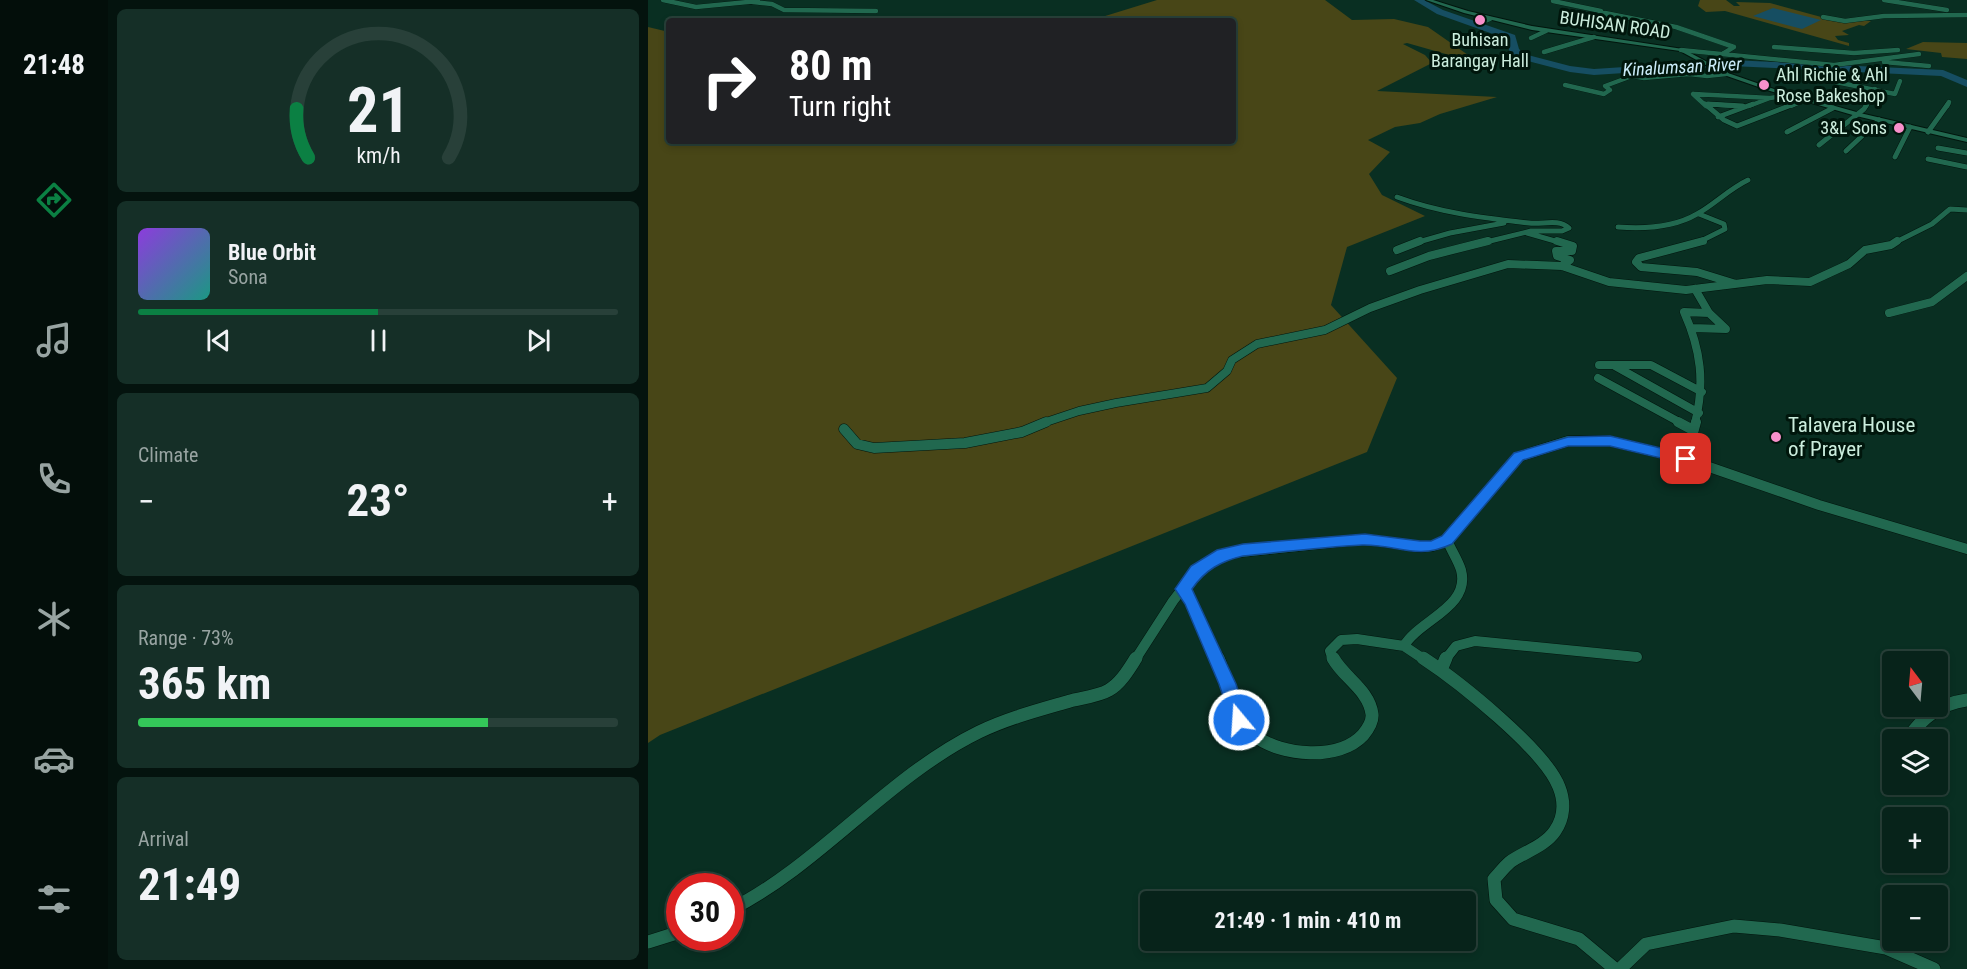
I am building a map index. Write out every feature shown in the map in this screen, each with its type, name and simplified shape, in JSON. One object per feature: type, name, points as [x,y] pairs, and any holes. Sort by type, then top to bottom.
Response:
[{"type":"street","points":[[663,0],[696,7],[762,0]]},
{"type":"street","name":"BUHISAN ROAD","points":[[1428,0],[1490,19],[1546,31],[1681,50],[1726,74],[1805,100],[1928,132],[1966,137]]},
{"type":"street","points":[[1884,0],[1924,8],[1967,10]]},
{"type":"street","points":[[1553,1],[1676,27],[1734,47],[1722,54]]},
{"type":"street","points":[[753,2],[772,4],[784,10],[793,11],[876,11]]},
{"type":"street","points":[[1601,11],[1610,16]]},
{"type":"street","points":[[1823,18],[1845,21],[1884,16],[1967,15]]},
{"type":"street","points":[[1478,24],[1490,19]]},
{"type":"street","points":[[1531,38],[1546,31]]},
{"type":"street","points":[[1544,52],[1594,37]]},
{"type":"street","points":[[1774,47],[1854,53],[1898,50]]},
{"type":"street","points":[[1681,50],[1764,55],[1834,65],[1919,54]]},
{"type":"street","points":[[1867,61],[1929,66]]},
{"type":"street","points":[[1565,85],[1604,94],[1610,90],[1606,87],[1607,85],[1632,76],[1644,78],[1689,74],[1707,76],[1726,74]]},
{"type":"street","points":[[1821,79],[1895,94],[1900,81]]},
{"type":"street","points":[[1819,145],[1858,115],[1868,104],[1875,90]]},
{"type":"street","points":[[1770,98],[1693,94],[1707,104],[1718,117],[1739,126],[1805,100]]},
{"type":"street","points":[[1718,117],[1770,98],[1790,95]]},
{"type":"street","points":[[1928,132],[1949,102]]},
{"type":"street","points":[[1707,104],[1748,106]]},
{"type":"street","points":[[1787,132],[1833,108]]},
{"type":"street","points":[[1846,151],[1879,120]]},
{"type":"street","points":[[1895,157],[1910,127]]},
{"type":"street","points":[[1938,148],[1967,153]]},
{"type":"street","points":[[1928,159],[1967,167]]},
{"type":"street","points":[[1938,173],[1941,162]]},
{"type":"street","points":[[1618,228],[1684,221],[1728,190],[1748,180]]},
{"type":"street","points":[[1390,271],[1451,251],[1536,231],[1562,231],[1569,228],[1562,223],[1542,225],[1435,211],[1397,197]]},
{"type":"street","points":[[844,429],[857,444],[873,448],[965,443],[1022,432],[1078,411],[1207,388],[1227,371],[1232,360],[1257,344],[1325,330],[1371,308],[1420,290],[1508,264],[1562,266],[1610,282],[1695,289],[1767,280],[1810,282],[1849,264],[1861,252],[1892,246],[1915,231],[1932,224],[1950,209],[1967,210]]},
{"type":"street","points":[[1698,213],[1724,224],[1725,229],[1705,241],[1639,258],[1635,262],[1641,267],[1653,270],[1697,272],[1741,285]]},
{"type":"street","points":[[1397,250],[1457,230],[1513,221]]},
{"type":"street","points":[[1527,233],[1573,246],[1572,251],[1556,251],[1557,256],[1570,261],[1562,266]]},
{"type":"street","points":[[1889,313],[1918,309],[1940,299],[1963,284],[1967,276]]},
{"type":"street","points":[[1692,328],[1726,329],[1709,313],[1695,289]]},
{"type":"street","points":[[1686,459],[1699,413],[1703,383],[1698,345],[1684,312],[1709,313]]},
{"type":"street","points":[[1599,365],[1651,365],[1702,392]]},
{"type":"street","points":[[1613,365],[1699,413]]},
{"type":"street","points":[[1598,378],[1693,430]]},
{"type":"street","points":[[744,903],[803,861],[931,760],[979,732],[1026,713],[1109,690],[1124,676],[1196,571],[1222,555],[1243,550],[1365,539],[1420,547],[1433,546],[1447,540],[1518,456],[1568,441],[1610,441],[1686,459],[1819,505],[1967,549]]},
{"type":"street","points":[[1404,646],[1410,634],[1443,612],[1460,592],[1462,574],[1447,540]]},
{"type":"street","points":[[1183,589],[1191,600],[1228,684],[1239,720],[1246,730],[1268,744],[1293,751],[1322,751],[1346,747],[1369,730],[1372,717],[1369,701],[1355,682],[1333,660],[1330,651],[1341,640],[1357,639],[1404,646],[1441,670],[1494,712],[1547,766],[1559,787],[1563,810],[1555,832],[1537,847],[1509,863],[1494,879],[1496,900],[1513,919],[1579,939],[1615,969]]},
{"type":"street","points":[[1441,670],[1449,650],[1460,644],[1475,641],[1637,657]]},
{"type":"street","points":[[1913,729],[1917,723],[1935,708],[1967,700]]},
{"type":"street","points":[[1620,969],[1646,944],[1734,926],[1780,930],[1886,948],[1934,969]]},
{"type":"street","points":[[648,942],[666,936]]},
{"type":"shaded area","points":[[1157,0],[1325,0],[1352,20],[1394,19],[1428,27],[1481,64],[1407,43],[1403,44],[1425,55],[1432,63],[1377,91],[1497,97],[1440,114],[1420,123],[1395,127],[1368,140],[1390,152],[1369,174],[1382,195],[1425,216],[1347,247],[1331,305],[1397,378],[1367,452],[660,735],[648,743],[648,27],[666,31],[666,144],[1236,144],[1236,18],[1099,18]]},
{"type":"shaded area","points":[[1700,0],[1726,0],[1734,6],[1740,6],[1736,2],[1770,3],[1836,21],[1871,21],[1864,26],[1859,25],[1842,31],[1849,35],[1835,36],[1838,40],[1849,43],[1849,46],[1725,11],[1706,12],[1698,6]]},
{"type":"shaded area","points":[[1923,42],[1967,43],[1967,59],[1942,57],[1941,53],[1906,49]]},
{"type":"water","points":[[1773,8],[1821,20],[1802,29],[1753,16]]},
{"type":"waterway","name":"Kinalumsan River","points":[[1418,0],[1440,12],[1512,37],[1514,50],[1520,56],[1570,69],[1594,72],[1731,63],[1943,73],[1967,84]]},
{"type":"place","name":"Buhisan Barangay Hall","points":[[1480,20]]},
{"type":"place","name":"Ahl Richie & Ahl Rose Bakeshop","points":[[1764,85]]},
{"type":"place","name":"3&L Sons","points":[[1899,128]]},
{"type":"place","name":"Talavera House of Prayer","points":[[1776,437]]},
{"type":"route","points":[[1239,720],[1228,684],[1191,600],[1183,589],[1196,571],[1222,555],[1243,550],[1299,547],[1365,539],[1420,547],[1433,546],[1447,540],[1518,456],[1568,441],[1610,441],[1686,459]]}]
